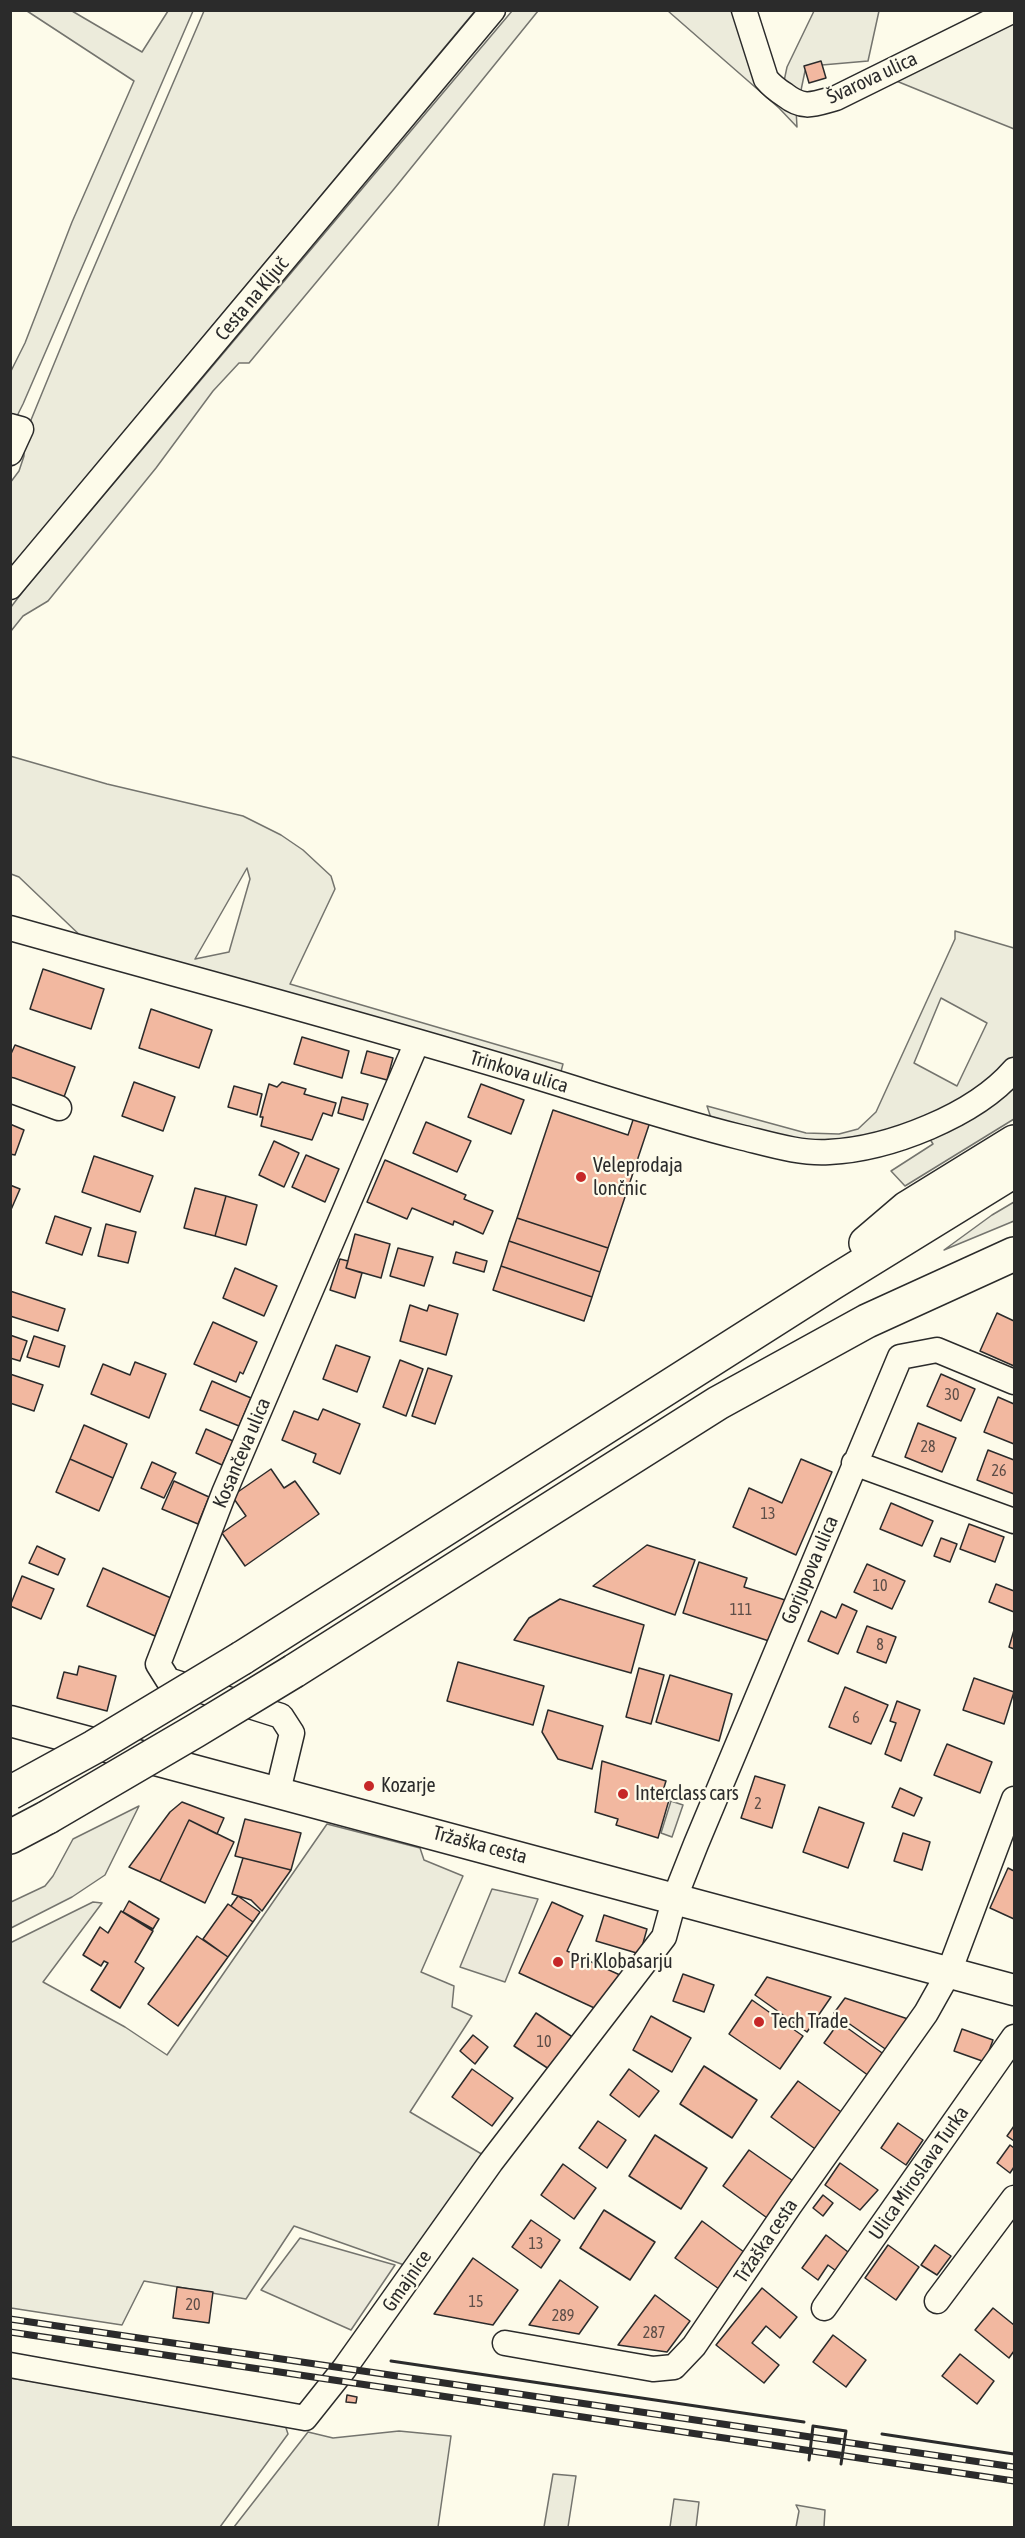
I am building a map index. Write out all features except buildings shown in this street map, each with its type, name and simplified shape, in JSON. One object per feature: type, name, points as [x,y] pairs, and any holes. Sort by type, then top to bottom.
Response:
[{"type":"highway","points":[[832,1283],[854,1255],[907,1208],[1014,1142]]},
{"type":"highway","points":[[10,1793],[94,1747],[242,1658],[832,1283],[1014,1171]]},
{"type":"highway","points":[[10,1837],[48,1817],[294,1671],[718,1403],[867,1322],[1014,1254]]},
{"type":"main road","name":"Tržaška cesta","points":[[10,1721],[675,1897],[1014,1990]]},
{"type":"street","name":"Cesta na Ključ","points":[[10,587],[492,10]]},
{"type":"street","name":"Švarova ulica","points":[[744,10],[766,79],[773,88],[794,104],[812,105],[836,98],[1014,10]]},
{"type":"street","points":[[10,426],[21,429],[10,453]]},
{"type":"street","name":"Trinkova ulica","points":[[10,928],[417,1042],[708,1129],[782,1147],[828,1152],[877,1145],[923,1130],[968,1107],[1008,1078],[1014,1070]]},
{"type":"street","name":"Kosančeva ulica","points":[[278,1791],[292,1733],[281,1716],[168,1680],[158,1664],[224,1493],[417,1042]]},
{"type":"street","points":[[10,1090],[59,1108]]},
{"type":"street","name":"Gorjupova ulica","points":[[675,1897],[900,1357],[937,1350],[1014,1382]]},
{"type":"street","points":[[854,1463],[1014,1521]]},
{"type":"street","points":[[949,1972],[1014,1799]]},
{"type":"street","name":"Gmajnice","points":[[10,2365],[305,2418],[365,2341],[491,2162],[664,1937],[675,1897]]},
{"type":"street","name":"Tržaška cesta","points":[[505,2343],[653,2369],[674,2367],[694,2346],[790,2205],[926,2013],[949,1972]]},
{"type":"street","name":"Ulica Miroslava Turka","points":[[824,2308],[1014,2037]]},
{"type":"street","points":[[937,2301],[1014,2198]]},
{"type":"shaded area","points":[[27,11],[72,11],[142,52],[168,11],[193,11],[23,404],[17,416],[11,420],[11,371],[25,343],[72,222],[134,81]]},
{"type":"shaded area","points":[[204,11],[475,11],[11,567],[10,483],[19,471],[24,456],[24,437]]},
{"type":"shaded area","points":[[512,11],[538,11],[249,363],[239,363],[213,391],[156,468],[48,601],[23,616],[11,631],[11,607],[27,586]]},
{"type":"shaded area","points":[[668,11],[737,11],[796,109],[797,127],[779,108]]},
{"type":"shaded area","points":[[814,11],[879,11],[868,61],[822,65],[805,71],[800,95],[783,86],[787,67]]},
{"type":"shaded area","points":[[1014,16],[1014,129],[889,78]]},
{"type":"shaded area","points":[[10,756],[107,784],[243,816],[281,835],[303,850],[331,876],[335,889],[290,984],[563,1064],[560,1075],[85,940],[19,877],[11,874]],"holes":[[[247,868],[250,879],[229,952],[195,959]]]},
{"type":"shaded area","points":[[955,931],[1014,948],[1014,1057],[997,1077],[918,1124],[826,1144],[712,1121],[707,1106],[806,1133],[839,1134],[858,1129],[876,1112],[955,939]],"holes":[[[941,998],[987,1023],[957,1086],[914,1063]]]},
{"type":"shaded area","points":[[1014,1083],[1014,1119],[905,1186],[891,1171],[933,1144],[928,1136]]},
{"type":"shaded area","points":[[1014,1202],[1014,1221],[944,1250],[992,1215]]},
{"type":"shaded area","points":[[671,1801],[683,1805],[672,1837],[661,1833]]},
{"type":"shaded area","points":[[139,1806],[105,1875],[72,1897],[11,1928],[11,1902],[45,1886],[73,1839]]},
{"type":"shaded area","points":[[327,1824],[420,1848],[424,1860],[463,1876],[421,1972],[454,1986],[452,2007],[472,2016],[410,2112],[485,2156],[407,2266],[294,2226],[246,2299],[144,2281],[122,2325],[11,2308],[10,1943],[93,1902],[102,1903],[43,1982],[125,2027],[167,2055]]},
{"type":"shaded area","points":[[492,1889],[538,1899],[505,1982],[460,1967]]},
{"type":"shaded area","points":[[300,2238],[395,2265],[351,2330],[261,2290]]},
{"type":"shaded area","points":[[10,2378],[284,2422],[288,2434],[220,2527],[11,2527]]},
{"type":"shaded area","points":[[399,2431],[451,2436],[438,2527],[234,2527],[308,2432],[333,2438]]},
{"type":"shaded area","points":[[553,2474],[576,2476],[568,2527],[544,2527]]},
{"type":"shaded area","points":[[674,2499],[699,2502],[696,2527],[670,2527]]},
{"type":"shaded area","points":[[796,2505],[825,2510],[824,2527],[796,2527],[799,2511]]},
{"type":"railway","points":[[10,2319],[1014,2467]]},
{"type":"railway","points":[[10,2332],[1014,2481]]},
{"type":"wall","points":[[391,2361],[804,2422]]},
{"type":"wall","points":[[809,2460],[813,2426],[846,2431],[841,2464]]},
{"type":"wall","points":[[882,2434],[1014,2454]]},
{"type":"place","name":"Veleprodaja lončnic","points":[[581,1177]]},
{"type":"place","name":"Kozarje","points":[[369,1786]]},
{"type":"place","name":"Interclass cars","points":[[623,1794]]},
{"type":"place","name":"Pri Klobasarju","points":[[558,1962]]},
{"type":"place","name":"Tech Trade","points":[[759,2022]]}]
